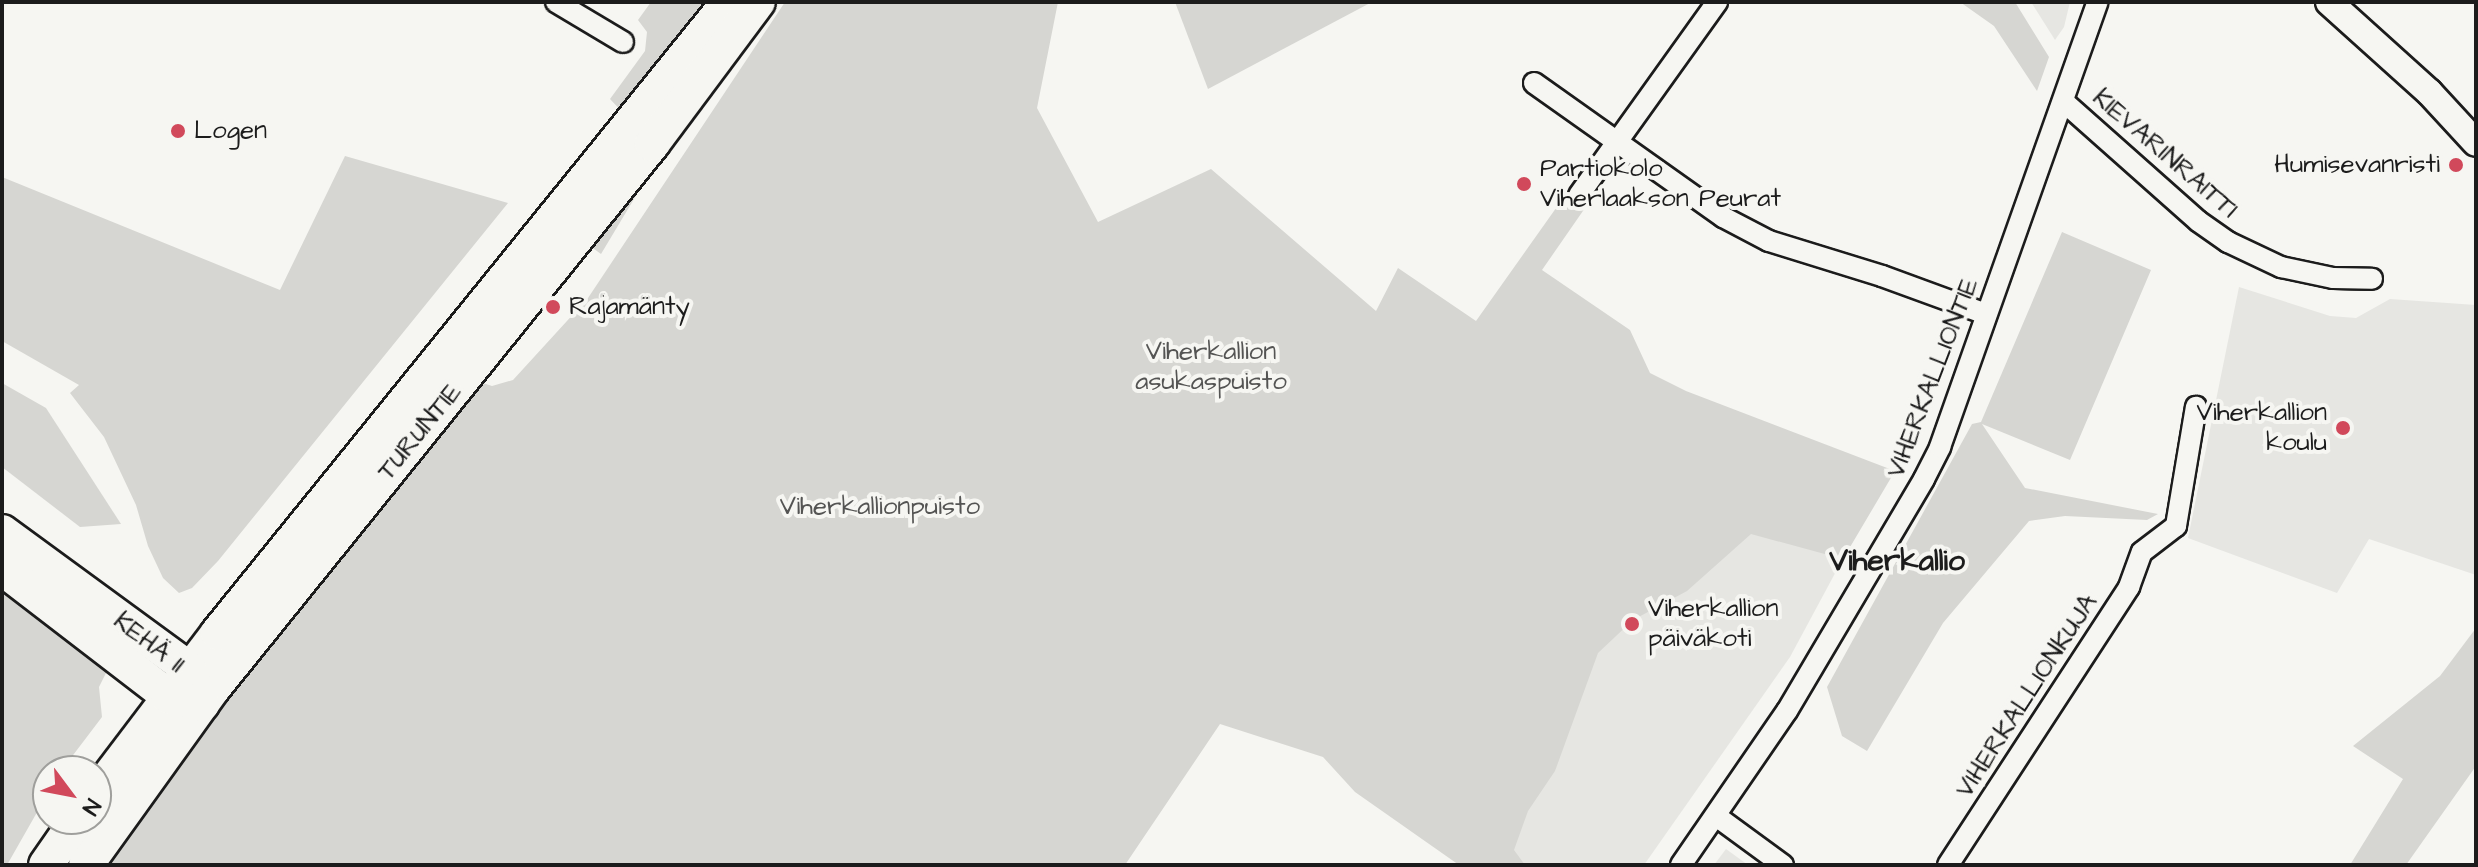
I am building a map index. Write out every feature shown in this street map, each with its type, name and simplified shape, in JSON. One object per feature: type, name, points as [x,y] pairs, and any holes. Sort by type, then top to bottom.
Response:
[{"type":"main road","name":"TURUNTIE","points":[[112,772],[189,669],[729,2]]},
{"type":"main road","name":"TURUNTIE","points":[[86,865],[202,704],[652,144],[758,2]]},
{"type":"main road","name":"KEHÄ II","points":[[2,532],[189,669],[202,704]]},
{"type":"main road","name":"KEHÄ II","points":[[2,568],[168,696],[202,704]]},
{"type":"main road","points":[[46,865],[67,835]]},
{"type":"street","points":[[556,2],[623,42]]},
{"type":"street","points":[[1579,195],[1717,2]]},
{"type":"street","name":"VIHERKALLIONTIE","points":[[1681,865],[1787,711],[1911,507],[1940,447],[2098,2]]},
{"type":"street","points":[[2329,2],[2429,92],[2476,143]]},
{"type":"street","points":[[1534,83],[1723,217],[1769,241],[1882,276],[1986,314]]},
{"type":"street","points":[[2429,92],[2476,126]]},
{"type":"street","name":"KIEVARINRAITTI","points":[[2064,102],[2198,221],[2228,242],[2281,267],[2333,278],[2372,279]]},
{"type":"street","name":"VIHERKALLIONKUJA","points":[[1948,865],[2129,587],[2142,552],[2176,526],[2196,407]]},
{"type":"street","points":[[1716,816],[1783,865]]},
{"type":"shaded area","points":[[2031,2],[2070,2],[2064,27],[2055,40]]},
{"type":"shaded area","name":"Viherkallion koulu","points":[[2239,287],[2330,316],[2356,318],[2390,299],[2476,305],[2476,575],[2369,539],[2337,593],[2188,538]]},
{"type":"shaded area","name":"Viherkallion päiväkoti","points":[[1623,505],[1854,538],[1790,657],[1644,865],[1518,865],[1440,686]]},
{"type":"shaded area","points":[[1726,849],[1748,865],[1714,865]]},
{"type":"green space","points":[[651,2],[721,2],[626,116],[610,99],[645,51],[647,32],[638,20]]},
{"type":"green space","name":"Viherkallionpuisto","points":[[785,2],[1058,2],[1037,108],[1098,222],[1211,169],[1376,311],[1398,268],[1476,321],[1566,194],[1585,208],[1542,270],[1630,330],[1650,373],[1686,391],[1895,471],[1843,559],[1751,534],[1687,591],[1633,620],[1598,653],[1555,771],[1528,811],[1514,850],[1525,865],[1459,865],[1355,792],[1323,757],[1220,724],[1125,865],[96,865],[157,779],[467,393],[483,383],[492,386],[513,380],[588,298]]},
{"type":"green space","points":[[1175,2],[1372,2],[1208,89]]},
{"type":"green space","points":[[1960,2],[2015,2],[2049,57],[2037,91],[1994,26]]},
{"type":"green space","points":[[345,156],[508,203],[218,561],[192,588],[179,593],[163,578],[148,546],[136,505],[104,437],[70,393],[79,385],[2,341],[2,177],[280,290]]},
{"type":"green space","points":[[652,169],[601,254],[590,246]]},
{"type":"green space","points":[[2062,232],[2151,270],[2070,460],[1982,424],[2025,488],[2158,514],[2147,520],[2065,516],[2029,521],[1943,623],[1867,751],[1842,736],[1827,687],[1972,424],[1981,422]]},
{"type":"green space","points":[[2,383],[46,408],[121,524],[80,527],[2,467]]},
{"type":"green space","points":[[2,588],[108,669],[99,687],[102,717],[73,755],[32,755],[32,821],[7,865],[2,865]]},
{"type":"green space","points":[[2476,628],[2476,766],[2406,865],[2350,865],[2403,779],[2353,746],[2440,676]]},
{"type":"place","name":"Logen","points":[[178,131]]},
{"type":"place","name":"Humisevanristi","points":[[2456,165]]},
{"type":"place","name":"Partiokolo Viherlaakson Peurat","points":[[1524,184]]},
{"type":"place","name":"Rajamänty","points":[[553,307]]},
{"type":"place","name":"Viherkallion koulu","points":[[2343,428]]},
{"type":"place","name":"Viherkallion päiväkoti","points":[[1632,624]]},
{"type":"district","name":"Viherkallio","points":[[1897,561]]},
{"type":"park label","name":"Viherkallion asukaspuisto","points":[[1211,367]]}]
